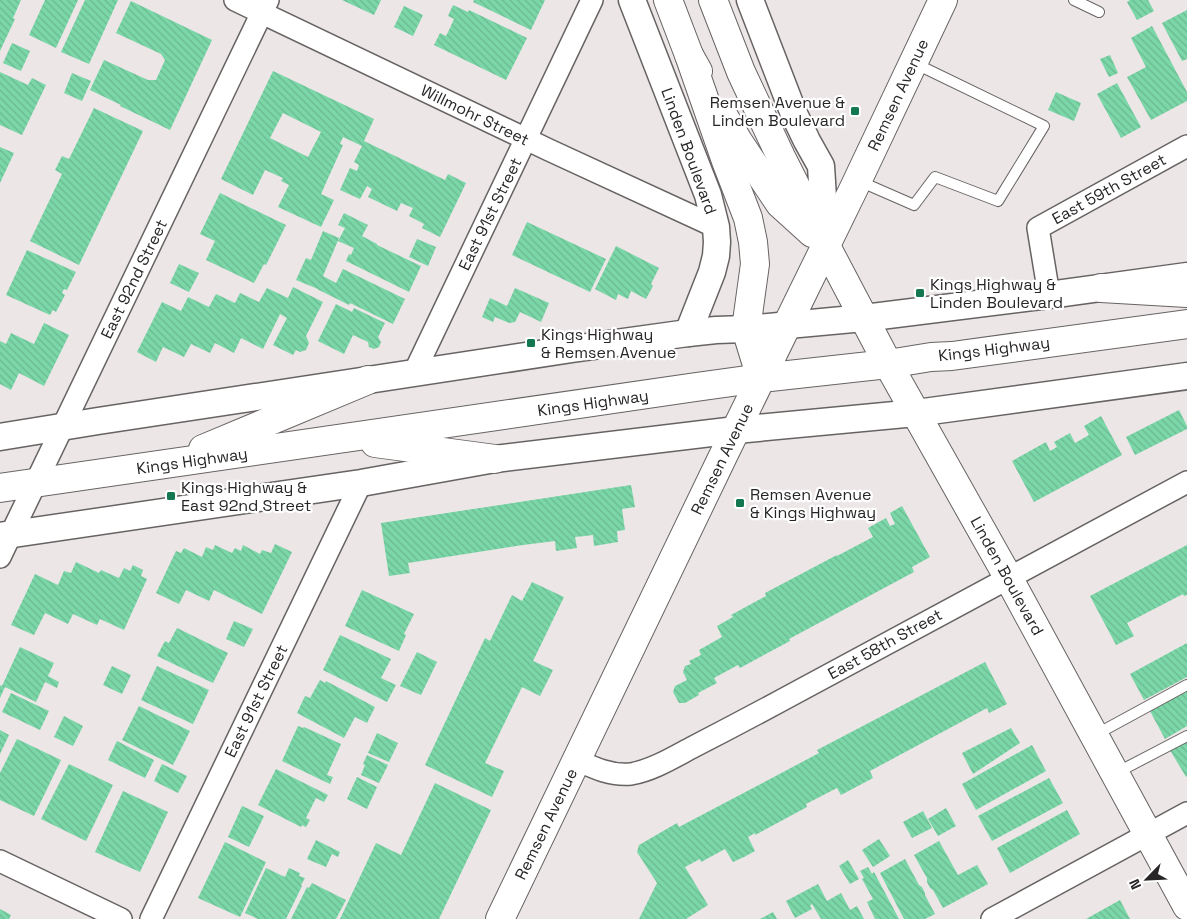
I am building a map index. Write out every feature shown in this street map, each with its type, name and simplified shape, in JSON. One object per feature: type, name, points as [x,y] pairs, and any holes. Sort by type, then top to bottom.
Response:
[{"type":"main road","name":"Linden Boulevard","points":[[668,0],[689,55],[738,141],[780,204],[826,246]]},
{"type":"main road","name":"Linden Boulevard","points":[[713,0],[745,81],[826,246],[888,364],[1008,577],[1187,906]]},
{"type":"main road","name":"Remsen Avenue","points":[[500,919],[944,0]]},
{"type":"main road","points":[[689,55],[748,218],[755,264],[746,329],[761,378]]},
{"type":"main road","points":[[1101,288],[1187,293]]},
{"type":"main road","name":"Kings Highway","points":[[0,488],[761,378],[888,364],[930,357],[952,356],[1187,324]]},
{"type":"main road","points":[[1157,328],[1187,330]]},
{"type":"main road","points":[[168,465],[368,380]]},
{"type":"main road","points":[[344,439],[495,459]]},
{"type":"street","name":"Willmohr Street","points":[[235,0],[265,6],[526,139],[716,227]]},
{"type":"street","name":"East 91st Street","points":[[414,373],[592,0]]},
{"type":"street","name":"Linden Boulevard","points":[[632,0],[708,195],[716,227],[716,256],[712,272],[688,333]]},
{"type":"street","name":"Linden Boulevard","points":[[750,0],[794,114],[821,166],[826,246]]},
{"type":"street","name":"East 92nd Street","points":[[4,543],[35,484],[265,6]]},
{"type":"street","name":"East 59th Street","points":[[1049,295],[1038,228],[1187,146]]},
{"type":"street","points":[[0,437],[572,349],[688,333],[864,318],[1187,276]]},
{"type":"street","points":[[4,543],[495,459],[736,430],[916,413],[1187,376]]},
{"type":"street","name":"East 58th Street","points":[[577,760],[598,770],[617,774],[631,774],[647,769],[748,718],[1187,482]]},
{"type":"street","name":"East 91st Street","points":[[151,919],[361,483]]},
{"type":"street","points":[[992,919],[1187,813]]},
{"type":"street","points":[[0,861],[121,919]]},
{"type":"lane","points":[[1074,0],[1098,12]]},
{"type":"lane","points":[[857,180],[914,205],[935,177],[998,201],[1044,126],[914,62]]},
{"type":"lane","points":[[1094,736],[1187,685]]},
{"type":"lane","points":[[1115,774],[1187,736]]},
{"type":"building","points":[[0,0],[21,0],[13,18],[15,19],[0,51]]},
{"type":"building","points":[[45,0],[78,0],[56,48],[29,35]]},
{"type":"building","points":[[85,0],[118,0],[89,64],[61,52]]},
{"type":"building","points":[[342,0],[381,0],[374,15]]},
{"type":"building","points":[[474,0],[545,0],[531,30],[473,2]]},
{"type":"building","points":[[1130,0],[1148,0],[1154,11],[1137,20],[1127,2]]},
{"type":"building","points":[[131,1],[212,40],[170,130],[90,90],[104,60],[148,80],[156,80],[165,60],[161,54],[116,33]]},
{"type":"building","points":[[453,5],[468,12],[469,10],[527,38],[506,80],[434,45],[440,33],[446,36],[450,28],[454,19],[448,16]]},
{"type":"building","points":[[404,6],[423,15],[413,36],[394,27]]},
{"type":"building","points":[[1187,10],[1187,59],[1182,61],[1162,23]]},
{"type":"building","points":[[1152,26],[1187,92],[1187,101],[1151,120],[1127,77],[1146,67],[1131,38]]},
{"type":"building","points":[[12,43],[30,51],[21,71],[3,63]]},
{"type":"building","points":[[1110,55],[1118,73],[1109,77],[1100,59]]},
{"type":"building","points":[[273,71],[374,119],[364,141],[445,180],[448,174],[466,183],[440,237],[422,228],[424,224],[409,216],[413,208],[401,203],[397,211],[368,197],[372,189],[367,186],[360,199],[340,190],[350,168],[357,171],[359,165],[354,162],[362,146],[343,137],[340,144],[343,145],[321,194],[334,200],[321,227],[278,207],[289,185],[281,181],[283,178],[265,170],[253,195],[221,179]],"holes":[[[283,113],[321,132],[308,157],[270,138]]]},
{"type":"building","points":[[0,72],[28,85],[32,78],[46,85],[22,135],[0,125]]},
{"type":"building","points":[[72,73],[91,81],[82,101],[64,93]]},
{"type":"building","points":[[1117,83],[1141,127],[1121,138],[1097,94]]},
{"type":"building","points":[[1056,92],[1081,103],[1074,121],[1048,110]]},
{"type":"building","points":[[94,108],[143,131],[79,265],[30,241],[62,174],[55,170],[62,156],[69,159]]},
{"type":"building","points":[[0,147],[14,153],[0,183]]},
{"type":"building","points":[[220,193],[286,225],[266,265],[264,264],[254,283],[206,260],[215,241],[200,234]]},
{"type":"building","points":[[344,213],[368,225],[362,236],[421,266],[409,292],[346,261],[354,248],[338,241],[345,228],[338,225]]},
{"type":"building","points":[[527,222],[606,259],[590,292],[512,255]]},
{"type":"building","points":[[323,231],[339,238],[323,276],[336,283],[343,269],[405,299],[393,324],[296,280],[306,258],[311,260]]},
{"type":"building","points":[[417,239],[436,247],[428,266],[409,257]]},
{"type":"building","points":[[616,246],[659,268],[646,299],[631,291],[628,299],[618,294],[616,300],[595,289]]},
{"type":"building","points":[[27,250],[76,272],[67,290],[64,289],[62,293],[65,295],[56,312],[53,310],[50,315],[6,295]]},
{"type":"building","points":[[179,264],[199,273],[189,292],[170,283]]},
{"type":"building","points":[[293,287],[323,302],[306,336],[309,343],[306,350],[300,352],[296,350],[293,355],[273,345],[287,318],[280,314],[263,349],[241,338],[234,353],[215,343],[210,353],[191,344],[184,357],[163,347],[156,362],[137,352],[162,302],[181,311],[188,297],[209,307],[216,294],[235,303],[240,293],[259,302],[267,288],[288,298]]},
{"type":"building","points":[[515,288],[549,303],[541,322],[520,312],[515,322],[509,323],[495,317],[493,322],[482,317],[490,298],[507,306]]},
{"type":"building","points":[[336,304],[352,312],[354,308],[385,323],[378,337],[381,342],[379,347],[374,349],[369,347],[368,342],[353,335],[344,354],[318,341]]},
{"type":"building","points":[[44,323],[69,335],[44,386],[19,373],[11,390],[0,384],[0,341],[6,344],[11,333],[34,344]]},
{"type":"building","points":[[1179,410],[1187,429],[1135,455],[1126,437]]},
{"type":"building","points":[[1101,416],[1122,455],[1034,502],[1012,461],[1046,442],[1050,451],[1057,447],[1054,442],[1070,433],[1075,443],[1089,435],[1084,426]]},
{"type":"building","points":[[631,485],[635,507],[622,509],[625,530],[617,531],[618,542],[594,546],[593,535],[575,537],[577,548],[556,551],[555,541],[523,545],[408,563],[410,573],[389,576],[381,523]]},
{"type":"building","points":[[902,506],[930,557],[912,567],[914,572],[789,639],[790,641],[740,668],[738,665],[714,678],[717,683],[698,693],[699,695],[685,703],[679,703],[673,692],[675,686],[687,680],[683,672],[685,666],[691,664],[689,661],[701,655],[699,650],[722,637],[717,626],[733,617],[731,615],[766,596],[765,593],[873,537],[868,528],[886,518],[890,526],[895,524],[890,513]]},
{"type":"building","points":[[275,544],[292,552],[262,614],[214,590],[209,601],[186,590],[179,604],[156,593],[176,551],[181,553],[184,548],[202,557],[206,547],[213,550],[215,545],[232,553],[235,548],[241,551],[243,545],[260,554],[262,550],[271,553]]},
{"type":"building","points":[[1187,545],[1187,595],[1184,596],[1183,594],[1127,623],[1134,636],[1116,645],[1090,596]]},
{"type":"building","points":[[76,562],[99,573],[101,570],[119,578],[124,568],[130,571],[133,565],[143,570],[141,576],[147,579],[124,630],[100,619],[97,625],[73,614],[68,624],[45,613],[34,635],[11,625],[35,574],[58,585],[64,571],[71,573]]},
{"type":"building","points":[[532,582],[564,597],[533,661],[553,670],[540,696],[522,687],[485,763],[504,771],[492,797],[425,765],[485,638],[490,641],[512,595],[522,601]]},
{"type":"building","points":[[362,590],[414,614],[404,634],[406,635],[399,651],[345,626]]},
{"type":"building","points":[[234,621],[253,629],[244,647],[226,639]]},
{"type":"building","points":[[177,628],[228,653],[213,683],[157,656],[165,641],[169,643]]},
{"type":"building","points":[[340,635],[391,659],[381,678],[396,685],[387,702],[323,670]]},
{"type":"building","points":[[1187,643],[1187,677],[1144,700],[1130,674]]},
{"type":"building","points":[[20,647],[54,663],[48,676],[59,682],[57,688],[45,682],[36,702],[5,687],[0,698],[0,685],[2,686]]},
{"type":"building","points":[[417,652],[437,662],[421,695],[400,686]]},
{"type":"building","points":[[985,662],[1007,704],[989,713],[987,708],[870,771],[873,778],[841,795],[837,788],[806,804],[807,807],[748,837],[755,851],[744,857],[733,862],[725,849],[701,862],[700,859],[685,867],[708,905],[686,919],[639,919],[657,883],[637,852],[639,845],[677,823],[679,827],[753,788],[819,753],[817,750]]},
{"type":"building","points":[[112,666],[131,675],[122,694],[103,685]]},
{"type":"building","points":[[157,666],[209,690],[193,724],[141,700]]},
{"type":"building","points":[[320,680],[325,683],[326,681],[375,707],[367,723],[355,717],[344,738],[297,713],[305,696],[310,698]]},
{"type":"building","points":[[1187,691],[1187,726],[1165,739],[1150,711]]},
{"type":"building","points":[[11,693],[49,711],[40,730],[2,712]]},
{"type":"building","points":[[139,706],[190,731],[173,765],[122,740]]},
{"type":"building","points":[[64,716],[83,726],[73,746],[54,737]]},
{"type":"building","points":[[298,726],[341,744],[327,775],[333,777],[330,784],[282,761]]},
{"type":"building","points":[[1011,728],[1020,743],[973,774],[962,753]]},
{"type":"building","points":[[0,730],[9,735],[0,754]]},
{"type":"building","points":[[377,733],[398,743],[389,762],[368,753]]},
{"type":"building","points":[[17,739],[61,760],[34,816],[0,800],[0,773]]},
{"type":"building","points":[[117,741],[154,760],[145,778],[108,760]]},
{"type":"building","points":[[1187,741],[1187,776],[1186,777],[1170,750]]},
{"type":"building","points":[[1032,745],[1046,771],[976,810],[962,784]]},
{"type":"building","points":[[367,755],[388,765],[379,783],[361,775]]},
{"type":"building","points":[[69,764],[113,785],[86,841],[41,819]]},
{"type":"building","points":[[162,764],[187,776],[178,793],[154,781]]},
{"type":"building","points":[[276,769],[328,795],[324,802],[316,798],[306,818],[310,820],[306,827],[302,825],[301,827],[258,805]]},
{"type":"building","points":[[357,777],[377,787],[367,809],[347,799]]},
{"type":"building","points":[[1049,778],[1063,803],[992,841],[978,816]]},
{"type":"building","points":[[435,783],[491,810],[439,919],[340,919],[376,843],[401,855]]},
{"type":"building","points":[[123,791],[168,812],[140,872],[95,852]]},
{"type":"building","points":[[242,806],[264,816],[249,847],[228,837]]},
{"type":"building","points":[[946,808],[956,826],[938,836],[928,819]]},
{"type":"building","points":[[1067,810],[1080,834],[1010,873],[997,848]]},
{"type":"building","points":[[923,811],[932,828],[912,838],[903,822]]},
{"type":"building","points":[[879,839],[890,856],[873,867],[862,850]]},
{"type":"building","points":[[316,840],[340,852],[338,857],[332,854],[326,867],[307,859]]},
{"type":"building","points":[[939,841],[958,875],[977,865],[988,884],[943,908],[930,888],[927,878],[914,855]]},
{"type":"building","points":[[225,842],[266,862],[240,917],[198,898]]},
{"type":"building","points":[[905,859],[919,885],[922,887],[935,914],[925,919],[904,919],[880,873]]},
{"type":"building","points":[[848,860],[859,879],[850,884],[839,866]]},
{"type":"building","points":[[868,867],[872,874],[874,872],[899,919],[875,919],[867,902],[873,899],[862,879],[864,878],[860,871]]},
{"type":"building","points":[[266,868],[285,877],[289,868],[300,873],[299,876],[305,878],[286,919],[258,919],[245,913]]},
{"type":"building","points":[[312,883],[346,900],[336,919],[291,919],[307,887],[309,888]]},
{"type":"building","points":[[818,884],[827,901],[841,893],[850,910],[857,906],[864,919],[821,919],[812,904],[810,906],[812,909],[795,918],[786,901]]},
{"type":"building","points":[[1120,900],[1130,919],[1086,919]]},
{"type":"building","points":[[0,909],[11,915],[9,919],[0,919]]},
{"type":"building","points":[[773,912],[777,919],[760,919]]},
{"type":"place","name":"Remsen Avenue & Linden Boulevard","points":[[855,111]]},
{"type":"place","name":"Kings Highway & Linden Boulevard","points":[[920,293]]},
{"type":"place","name":"Kings Highway & Remsen Avenue","points":[[531,343]]},
{"type":"place","name":"Kings Highway & East 92nd Street","points":[[171,496]]},
{"type":"place","name":"Remsen Avenue & Kings Highway","points":[[740,503]]}]
